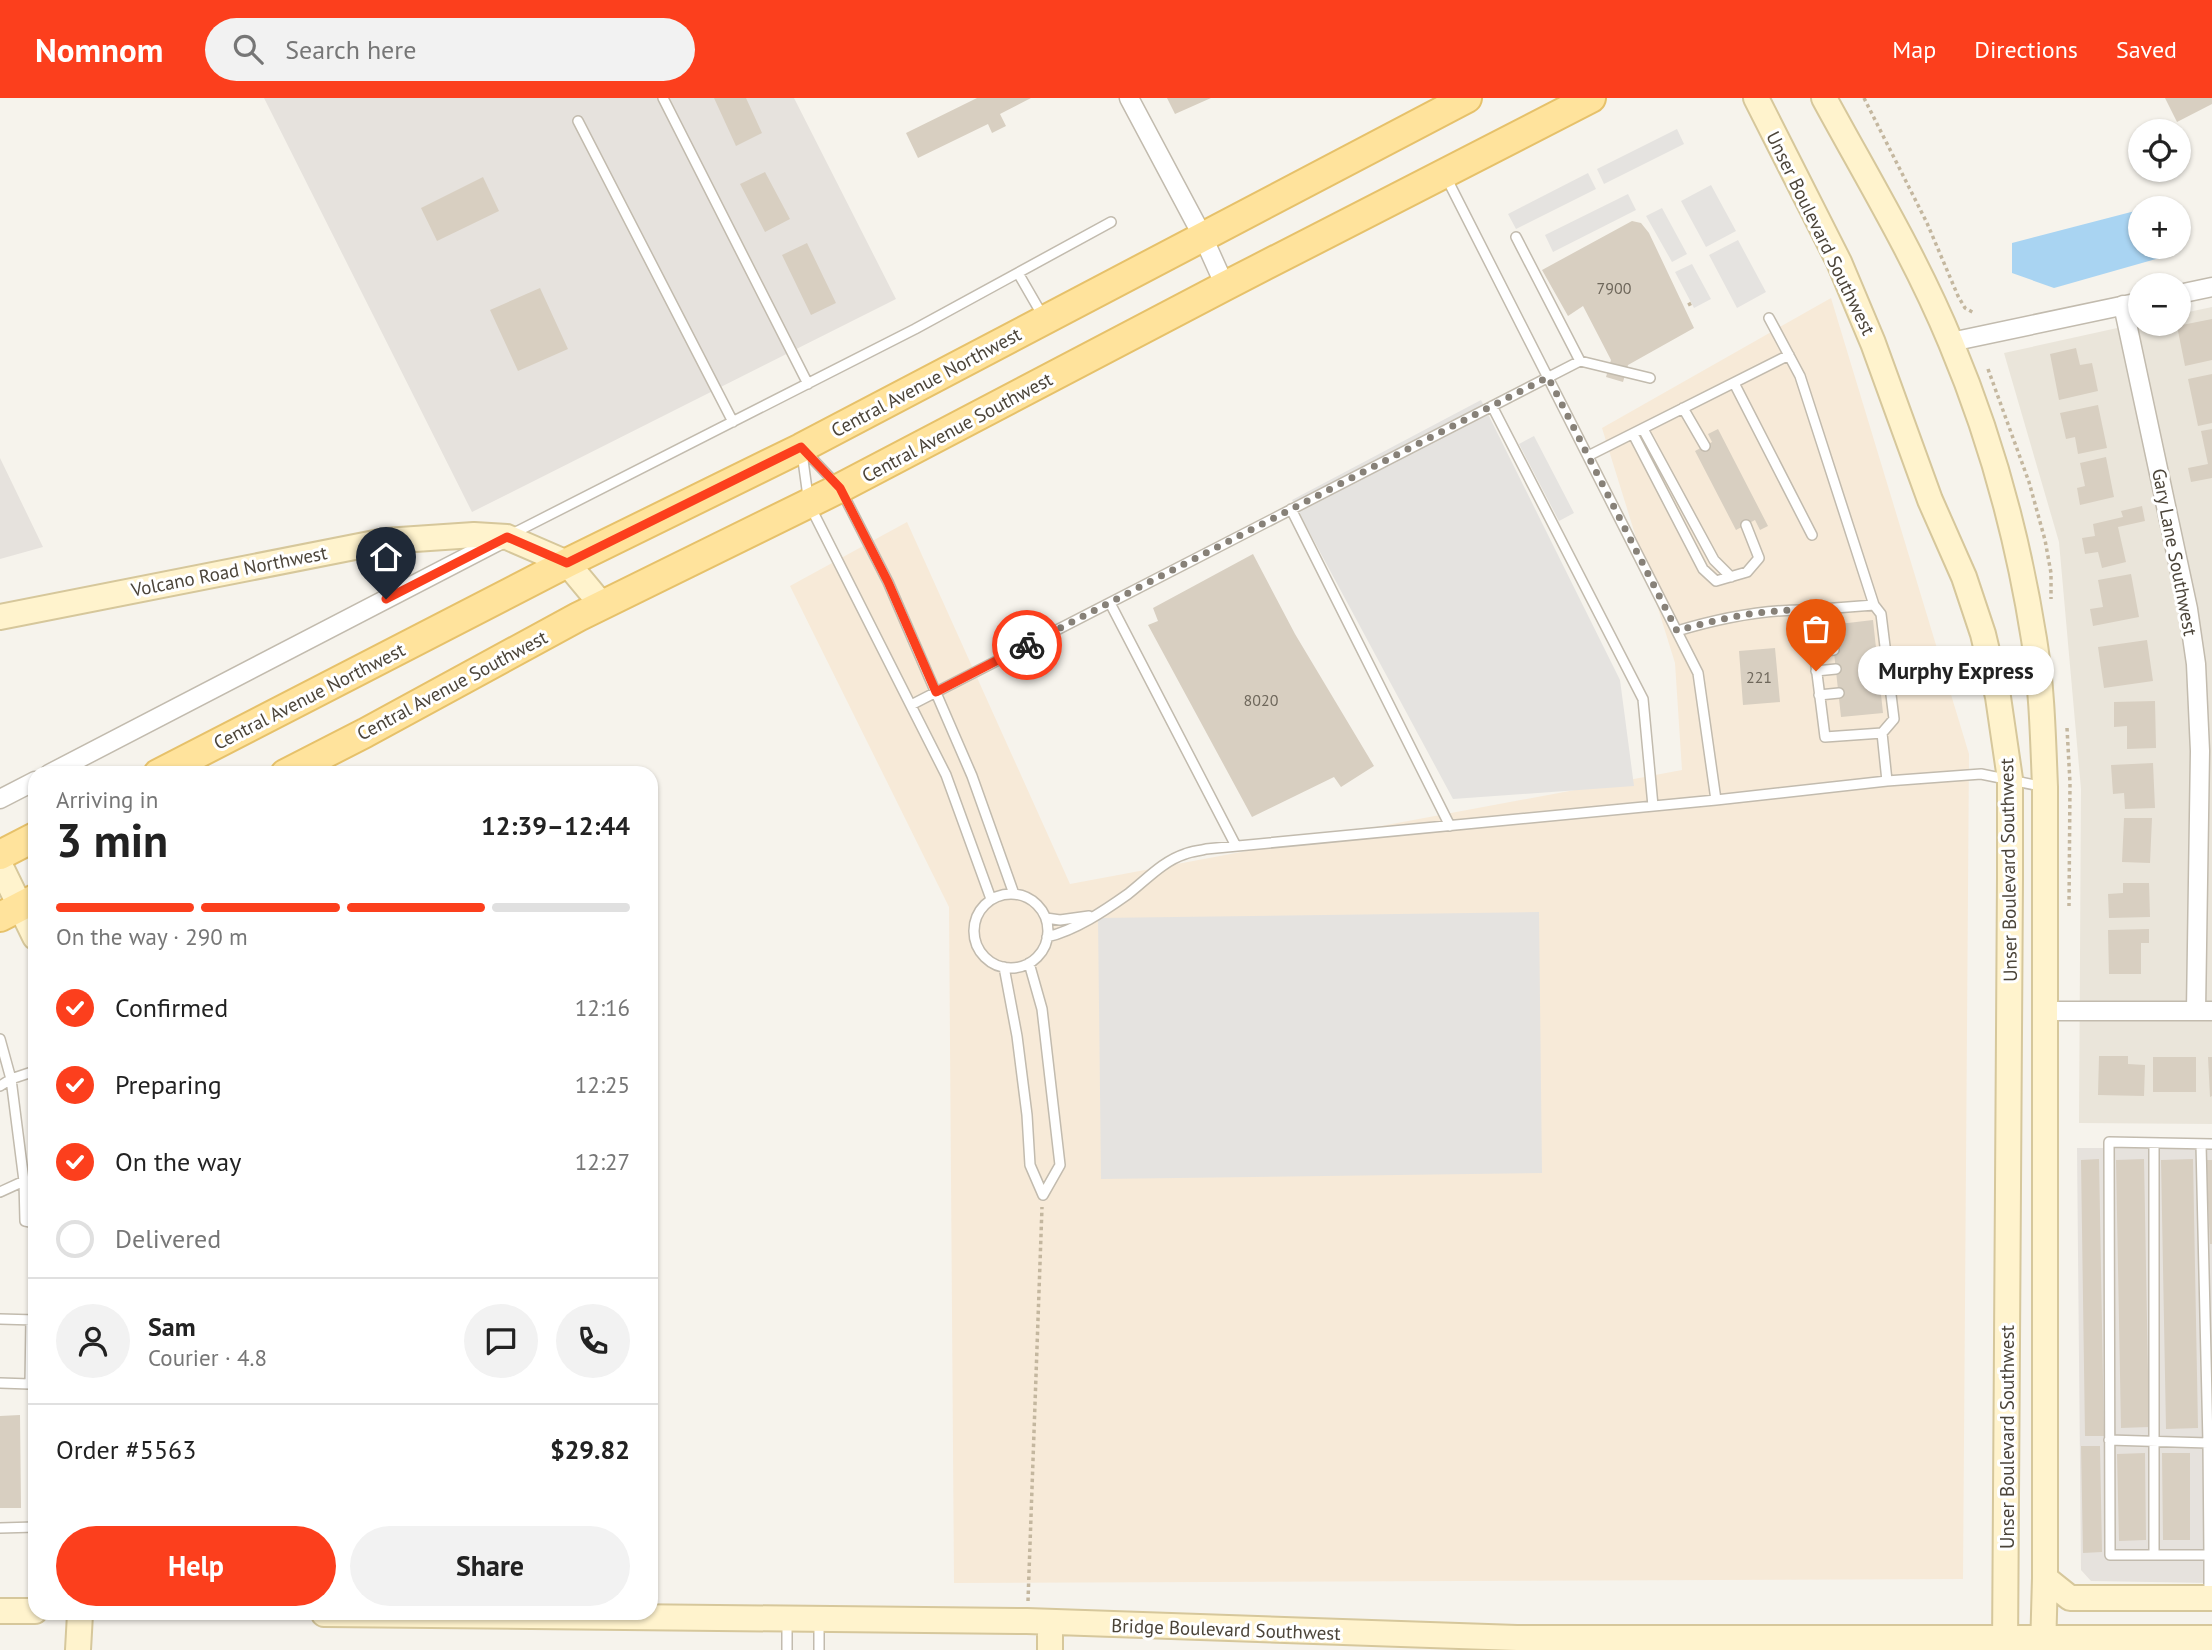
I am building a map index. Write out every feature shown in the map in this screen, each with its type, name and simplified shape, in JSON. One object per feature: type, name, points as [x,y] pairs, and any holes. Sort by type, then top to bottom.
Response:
[{"type":"main road","name":"Central Avenue Northwest","points":[[174,766],[567,563],[801,447],[1203,237],[1434,110],[1467,98]]},
{"type":"main road","name":"Central Avenue Southwest","points":[[301,766],[601,606],[809,504],[1591,98]]},
{"type":"main road","name":"Unser Boulevard Southwest","points":[[1756,98],[1844,274],[1899,408],[1930,500],[1964,577],[1983,634],[1998,697],[2010,779],[2005,1644]]},
{"type":"main road","name":"Unser Boulevard Southwest","points":[[1824,98],[1913,261],[1951,342],[2000,476],[2035,641],[2042,709],[2045,787],[2043,1644]]},
{"type":"main road","name":"Volcano Road Northwest","points":[[0,617],[385,541],[474,535],[507,537],[567,563],[601,606]]},
{"type":"main road","points":[[0,855],[28,841]]},
{"type":"main road","points":[[0,865],[28,924]]},
{"type":"main road","points":[[2045,1578],[2070,1598],[2211,1598]]},
{"type":"main road","points":[[0,1611],[28,1611]]},
{"type":"main road","name":"Bridge Boulevard Southwest","points":[[658,1616],[1039,1622],[1516,1644],[2043,1644],[2212,1638]]},
{"type":"main road","points":[[78,1650],[80,1620]]},
{"type":"main road","points":[[1039,1622],[1050,1650]]},
{"type":"street","points":[[1129,98],[1203,237],[1225,286]]},
{"type":"street","points":[[2191,291],[2212,287]]},
{"type":"street","points":[[1951,342],[2128,305]]},
{"type":"street","name":"Gary Lane Southwest","points":[[2138,336],[2196,664],[2204,1011]]},
{"type":"street","points":[[64,766],[507,537]]},
{"type":"street","points":[[0,799],[28,784]]},
{"type":"street","points":[[2046,1011],[2204,1011]]},
{"type":"lane","points":[[663,98],[808,384]]},
{"type":"lane","points":[[578,121],[733,422]]},
{"type":"lane","points":[[1444,174],[1698,673],[1716,800]]},
{"type":"lane","points":[[507,537],[915,329],[1111,222]]},
{"type":"lane","points":[[1516,237],[1580,361]]},
{"type":"lane","points":[[1018,273],[1045,319]]},
{"type":"lane","points":[[1769,318],[1800,376],[1874,605],[1881,614],[1883,664],[1894,719],[1882,733],[1825,737],[1809,610]]},
{"type":"lane","points":[[1588,456],[1789,355]]},
{"type":"lane","points":[[911,705],[1580,361],[1650,378]]},
{"type":"lane","points":[[1734,383],[1812,535]]},
{"type":"lane","points":[[1492,406],[1643,699],[1653,806]]},
{"type":"lane","points":[[1683,408],[1705,446]]},
{"type":"lane","points":[[1643,429],[1714,560],[1731,577]]},
{"type":"lane","points":[[1633,434],[1703,569],[1716,581],[1747,572],[1759,558],[1746,525]]},
{"type":"lane","points":[[801,447],[840,488],[888,582],[972,776],[1014,894]]},
{"type":"lane","points":[[801,447],[809,504],[946,775],[991,899]]},
{"type":"lane","points":[[1291,509],[1450,825]]},
{"type":"lane","points":[[1110,603],[1236,846]]},
{"type":"lane","points":[[1677,631],[1722,617],[1789,609],[1874,605]]},
{"type":"lane","points":[[1814,652],[1834,650]]},
{"type":"lane","points":[[1816,671],[1836,669]]},
{"type":"lane","points":[[1819,695],[1839,693]]},
{"type":"lane","points":[[1882,733],[1887,781]]},
{"type":"lane","points":[[1047,937],[1065,932],[1094,916],[1126,895],[1156,870],[1184,854],[1236,846],[1887,781],[1982,774],[2045,787]]},
{"type":"lane","points":[[1014,894],[1033,901],[1046,918],[1047,937],[1044,947],[1029,963],[1012,968],[992,963],[982,955],[973,932],[975,919],[981,908],[991,899],[1014,894]]},
{"type":"lane","points":[[1046,918],[1060,920],[1094,916]]},
{"type":"lane","points":[[1029,963],[1042,1009],[1060,1165],[1043,1195]]},
{"type":"lane","points":[[1003,967],[1017,1036],[1030,1165],[1043,1195]]},
{"type":"lane","points":[[0,1039],[11,1079],[24,1181],[25,1221],[28,1222]]},
{"type":"lane","points":[[0,1086],[28,1073]]},
{"type":"lane","points":[[2209,1555],[2109,1555],[2109,1142],[2212,1144]]},
{"type":"lane","points":[[2154,1143],[2154,1555]]},
{"type":"lane","points":[[2201,1144],[2210,1443],[2211,1598]]},
{"type":"lane","points":[[0,1192],[24,1181]]},
{"type":"lane","points":[[0,1319],[28,1320]]},
{"type":"lane","points":[[0,1384],[28,1384]]},
{"type":"lane","points":[[2109,1440],[2210,1443]]},
{"type":"lane","points":[[0,1528],[28,1527]]},
{"type":"lane","points":[[787,1617],[787,1650]]},
{"type":"lane","points":[[818,1650],[819,1618]]},
{"type":"path","points":[[1864,98],[1927,223],[1958,296],[1965,308],[1974,313]]},
{"type":"path","points":[[1039,1622],[1043,1195]]},
{"type":"shaded area","points":[[264,98],[794,98],[896,299],[472,512]]},
{"type":"shaded area","points":[[1677,129],[1684,144],[1604,184],[1597,169]]},
{"type":"shaded area","points":[[1588,173],[1596,189],[1516,229],[1508,214]]},
{"type":"shaded area","points":[[1711,185],[1736,231],[1706,247],[1681,201]]},
{"type":"shaded area","points":[[1628,194],[1636,210],[1553,252],[1545,235]]},
{"type":"shaded area","points":[[1662,208],[1687,254],[1672,262],[1646,216]]},
{"type":"shaded area","points":[[1738,240],[1766,292],[1737,308],[1709,255]]},
{"type":"shaded area","points":[[1692,264],[1711,299],[1694,308],[1675,272]]},
{"type":"shaded area","points":[[1831,298],[1969,754],[1963,1579],[954,1583],[949,907],[790,586],[907,522],[1070,884],[1682,770],[1675,663],[1602,428]]},
{"type":"shaded area","points":[[2212,307],[2212,1124],[2079,1123],[2081,789],[2059,542],[2004,353],[2128,326],[2128,336],[2191,336],[2191,311]]},
{"type":"shaded area","points":[[1481,400],[1620,680],[1634,786],[1453,799],[1292,500]]},
{"type":"shaded area","points":[[1534,436],[1574,513],[1559,521],[1519,444]]},
{"type":"shaded area","points":[[0,458],[43,547],[0,559]]},
{"type":"shaded area","points":[[1539,912],[1542,1173],[1101,1179],[1098,918]]},
{"type":"shaded area","points":[[2077,1148],[2212,1148],[2212,1583],[2091,1581],[2081,1570]]},
{"type":"water","points":[[2128,213],[2128,259],[2156,259],[2054,288],[2012,273],[2012,243]]},
{"type":"building","points":[[714,98],[746,98],[762,133],[736,146]]},
{"type":"building","points":[[977,98],[1031,98],[1000,114],[1006,126],[992,133],[988,124],[918,158],[906,133]]},
{"type":"building","points":[[1167,98],[1211,98],[1175,114]]},
{"type":"building","points":[[2165,98],[2212,98],[2212,104],[2183,119],[2176,119]]},
{"type":"building","points":[[765,172],[790,219],[765,232],[740,184]]},
{"type":"building","points":[[483,177],[499,211],[437,241],[421,208]]},
{"type":"building","points":[[1632,221],[1641,223],[1649,233],[1694,328],[1628,365],[1623,382],[1606,377],[1611,360],[1583,306],[1568,316],[1542,270]]},
{"type":"building","points":[[807,243],[836,303],[811,315],[782,255]]},
{"type":"building","points":[[540,288],[568,349],[518,371],[490,310]]},
{"type":"building","points":[[2212,319],[2212,360],[2185,366],[2179,336],[2191,336],[2191,323]]},
{"type":"building","points":[[2076,348],[2080,365],[2092,363],[2098,391],[2059,400],[2050,354]]},
{"type":"building","points":[[2212,374],[2212,423],[2198,426],[2188,379]]},
{"type":"building","points":[[2098,405],[2107,448],[2078,454],[2075,437],[2066,439],[2060,413]]},
{"type":"building","points":[[1718,429],[1768,526],[1760,530],[1755,520],[1736,530],[1695,451],[1712,442],[1708,434]]},
{"type":"building","points":[[2212,429],[2212,478],[2191,482],[2188,468],[2208,464],[2201,431]]},
{"type":"building","points":[[2106,457],[2114,497],[2080,505],[2077,488],[2085,486],[2080,463]]},
{"type":"building","points":[[2142,506],[2145,521],[2118,527],[2126,562],[2102,568],[2098,552],[2085,554],[2082,538],[2095,536],[2093,524],[2123,517],[2121,511]]},
{"type":"building","points":[[1253,554],[1295,634],[1374,766],[1341,787],[1334,777],[1252,817],[1148,625],[1158,621],[1153,608]]},
{"type":"building","points":[[2131,574],[2139,617],[2093,626],[2090,609],[2103,607],[2098,580]]},
{"type":"building","points":[[1873,620],[1883,713],[1841,717],[1831,625]]},
{"type":"building","points":[[2147,640],[2153,681],[2104,688],[2098,647]]},
{"type":"building","points":[[1775,648],[1780,702],[1743,705],[1739,651]]},
{"type":"building","points":[[2155,701],[2156,748],[2127,749],[2127,726],[2114,727],[2114,702]]},
{"type":"building","points":[[2153,763],[2155,808],[2125,809],[2124,793],[2113,794],[2111,765]]},
{"type":"building","points":[[2124,818],[2152,818],[2150,863],[2122,862]]},
{"type":"building","points":[[2123,883],[2149,883],[2150,917],[2109,918],[2108,894],[2123,893]]},
{"type":"building","points":[[2149,929],[2149,943],[2141,943],[2141,974],[2109,974],[2108,930]]},
{"type":"building","points":[[2099,1056],[2128,1056],[2128,1064],[2145,1065],[2144,1096],[2098,1095]]},
{"type":"building","points":[[2153,1057],[2196,1057],[2196,1092],[2153,1092]]},
{"type":"building","points":[[2208,1057],[2212,1057],[2210,1097]]},
{"type":"building","points":[[2099,1159],[2104,1436],[2085,1436],[2081,1160]]},
{"type":"building","points":[[2144,1159],[2149,1427],[2121,1428],[2116,1160]]},
{"type":"building","points":[[2193,1159],[2198,1428],[2166,1429],[2161,1160]]},
{"type":"building","points":[[2206,1160],[2212,1160],[2212,1244],[2210,1244]]},
{"type":"building","points":[[20,1415],[21,1508],[0,1508],[0,1416]]},
{"type":"building","points":[[2081,1446],[2100,1446],[2102,1552],[2083,1553]]},
{"type":"building","points":[[2145,1453],[2146,1540],[2119,1541],[2117,1454]]},
{"type":"building","points":[[2162,1453],[2190,1453],[2190,1540],[2163,1540]]},
{"type":"way so far","points":[[1027,645],[1548,377],[1677,631],[1722,617],[1789,609],[1809,610],[1816,671]]},
{"type":"place","name":"Murphy Express","points":[[1816,671]]},
{"type":"route","points":[[386,599],[507,537],[567,563],[801,447],[840,488],[888,582],[936,692],[1027,645]]}]
